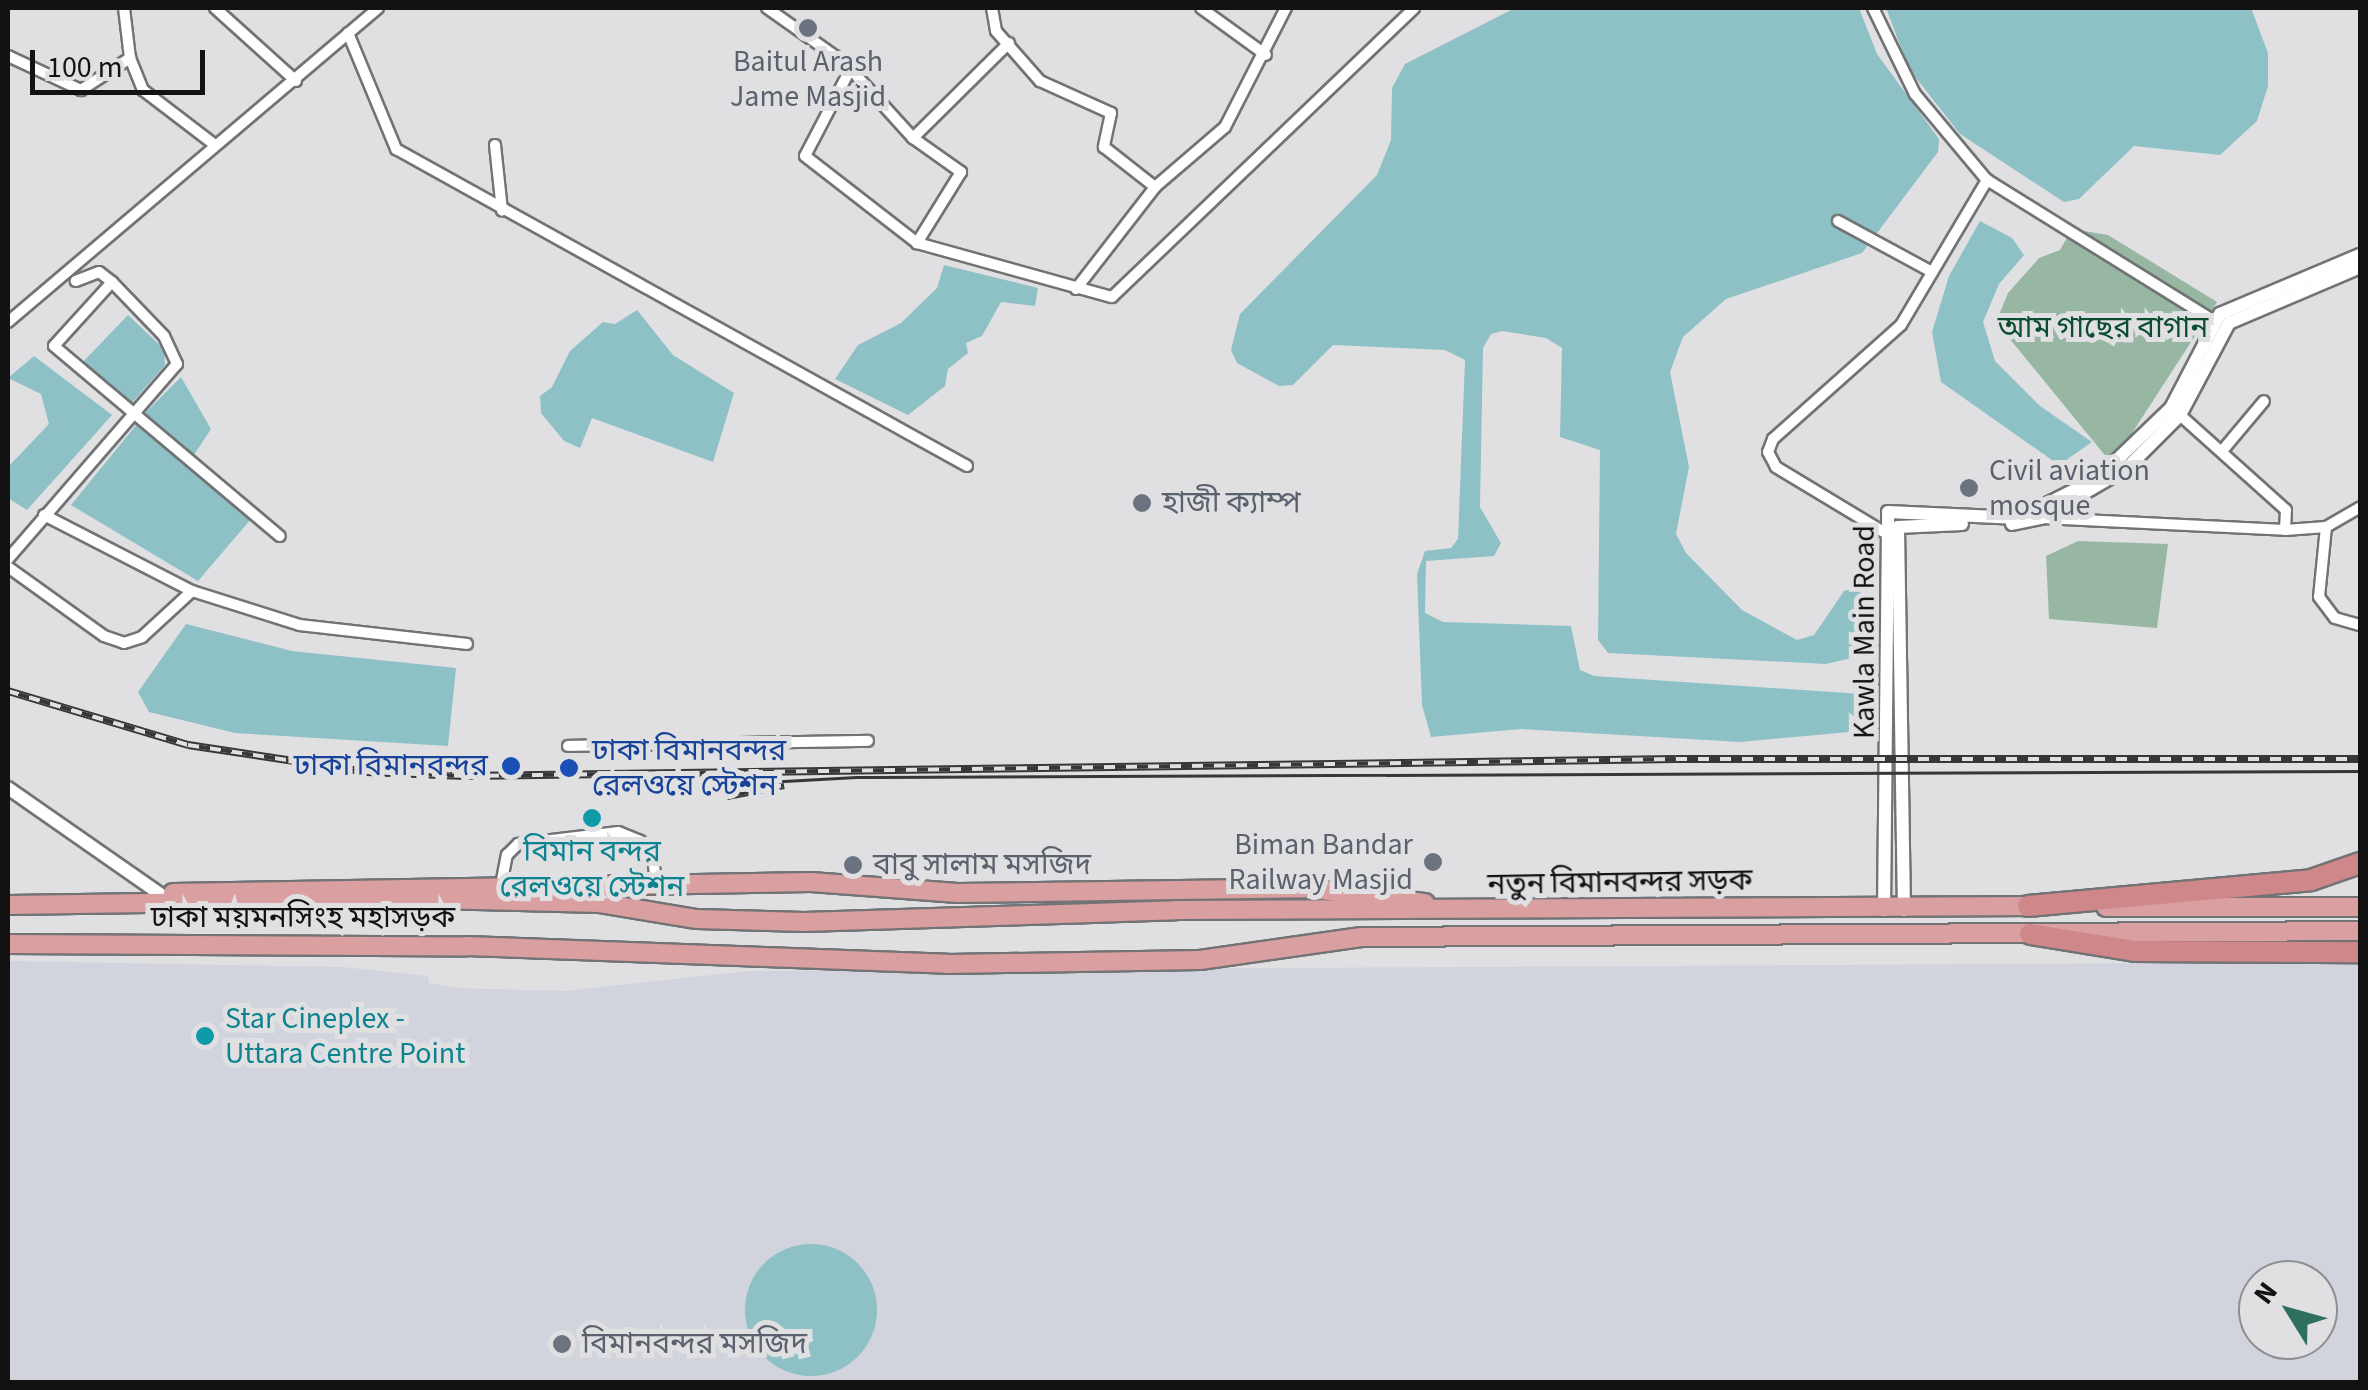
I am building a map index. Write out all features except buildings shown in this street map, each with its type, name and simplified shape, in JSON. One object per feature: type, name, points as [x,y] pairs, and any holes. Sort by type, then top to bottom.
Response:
[{"type":"highway","points":[[2028,906],[2278,884],[2360,863]]},
{"type":"highway","points":[[118,905],[160,894],[656,883],[1004,890],[1305,888],[1428,904]]},
{"type":"highway","name":"ঢাকা ময়মনসিংহ মহাসড়ক","points":[[8,905],[429,899],[600,904],[697,919],[880,920]]},
{"type":"highway","name":"নতুন বিমানবন্দর সড়ক","points":[[880,920],[1176,910],[2360,906]]},
{"type":"highway","name":"নতুন বিমানবন্দর সড়ক","points":[[778,959],[948,964],[1200,960],[1361,938],[2360,932]]},
{"type":"highway","points":[[2030,934],[2135,951],[2360,952]]},
{"type":"highway","name":"ঢাকা ময়মনসিংহ মহাসড়ক","points":[[8,944],[466,946],[778,959]]},
{"type":"street","points":[[124,8],[130,58],[143,90],[215,146]]},
{"type":"street","points":[[216,8],[296,80]]},
{"type":"street","points":[[8,322],[377,8]]},
{"type":"street","points":[[767,8],[850,68],[913,138],[961,172],[917,243]]},
{"type":"street","points":[[992,8],[996,31],[1040,81],[1108,110],[1112,117],[1104,147],[1155,187]]},
{"type":"street","points":[[1200,8],[1266,54]]},
{"type":"street","points":[[1076,289],[1155,187],[1225,126],[1266,54],[1286,8]]},
{"type":"street","points":[[850,68],[805,156],[917,243],[1112,297],[1127,288],[1414,8]]},
{"type":"street","points":[[1874,8],[1915,94],[1988,180],[2216,322],[2220,314],[2360,254]]},
{"type":"street","points":[[348,33],[396,149],[967,466]]},
{"type":"street","points":[[913,138],[1009,43]]},
{"type":"street","points":[[8,56],[81,90],[130,58]]},
{"type":"street","points":[[495,144],[502,211]]},
{"type":"street","points":[[1887,534],[1776,466],[1768,452],[1773,440],[1901,325],[1988,180]]},
{"type":"street","points":[[1838,221],[1932,272]]},
{"type":"street","name":"Kawla Main Road","points":[[1904,910],[1898,527],[2025,524],[2106,485],[2180,414],[2229,323],[2360,267]]},
{"type":"street","points":[[76,281],[99,272],[112,282],[174,352],[176,364],[44,515],[8,563],[104,636],[124,643],[142,637],[192,591]]},
{"type":"street","points":[[112,282],[54,346],[280,536]]},
{"type":"street","name":"Kawla Main Road","points":[[1884,910],[1888,512],[2018,518],[2098,478],[2171,408],[2216,322]]},
{"type":"street","points":[[2222,451],[2264,401]]},
{"type":"street","points":[[2180,414],[2286,510],[2286,530]]},
{"type":"street","points":[[2041,518],[2286,530],[2326,528],[2360,507]]},
{"type":"street","points":[[44,515],[192,591],[300,625],[467,644]]},
{"type":"street","points":[[2326,528],[2319,597],[2335,618],[2360,625]]},
{"type":"street","points":[[568,746],[868,741]]},
{"type":"street","points":[[8,788],[160,894]]},
{"type":"street","points":[[501,885],[507,855],[518,844],[618,832],[640,840],[653,856],[656,883]]},
{"type":"shaded area","points":[[8,961],[342,967],[428,976],[429,983],[456,988],[564,991],[750,971],[2360,962],[2360,1382],[8,1382]]},
{"type":"green space","name":"আম গাছের বাগান","points":[[2072,229],[2108,235],[2217,302],[2112,464],[1996,322],[2008,293],[2039,258],[2060,250]]},
{"type":"green space","points":[[2078,541],[2168,544],[2157,628],[2049,619],[2046,556]]},
{"type":"water","points":[[1515,8],[1859,8],[1877,54],[1939,139],[1938,152],[1862,253],[1726,299],[1683,337],[1670,372],[1689,467],[1676,534],[1686,553],[1742,610],[1797,640],[1814,635],[1844,591],[1861,586],[1856,657],[1826,664],[1608,653],[1598,640],[1600,450],[1560,437],[1562,348],[1546,338],[1502,331],[1491,334],[1483,348],[1480,507],[1501,543],[1494,556],[1426,561],[1425,613],[1443,622],[1571,626],[1580,670],[1594,676],[1862,694],[1862,721],[1849,732],[1740,742],[1521,729],[1431,737],[1422,705],[1417,574],[1425,551],[1451,548],[1458,539],[1465,360],[1445,350],[1333,345],[1293,385],[1279,386],[1237,363],[1231,350],[1240,314],[1377,175],[1391,140],[1392,88],[1405,64]]},
{"type":"water","points":[[1886,8],[2251,8],[2268,53],[2268,86],[2257,121],[2220,155],[2134,146],[2079,199],[2064,202],[1960,134],[1909,69]]},
{"type":"water","points":[[1980,221],[2012,238],[2024,255],[1999,284],[1983,322],[1995,361],[2040,406],[2092,442],[2059,465],[1941,382],[1932,332],[1949,276]]},
{"type":"water","points":[[944,265],[1038,288],[1035,306],[1001,302],[982,336],[966,343],[968,353],[948,369],[945,386],[908,415],[835,379],[858,345],[901,323],[937,288]]},
{"type":"water","points":[[637,310],[673,355],[734,393],[713,462],[592,418],[580,448],[564,441],[541,413],[540,396],[552,387],[570,351],[603,322],[615,324]]},
{"type":"water","points":[[128,315],[164,349],[165,365],[131,404],[80,365]]},
{"type":"water","points":[[34,356],[112,415],[27,510],[8,498],[8,467],[49,424],[41,394],[8,378]]},
{"type":"water","points":[[181,377],[211,429],[192,458],[142,416]]},
{"type":"water","points":[[137,424],[251,519],[198,581],[71,505]]},
{"type":"water","points":[[186,624],[292,651],[456,668],[448,746],[235,733],[149,712],[138,692]]},
{"type":"water","points":[[811,1244],[848,1255],[866,1273],[877,1310],[866,1347],[848,1365],[811,1376],[774,1365],[756,1347],[745,1310],[756,1273],[774,1255]]},
{"type":"tram line","points":[[728,784],[856,777],[2360,771]]},
{"type":"railway","points":[[8,691],[188,745],[366,772],[466,776],[1676,759],[2360,759]]},
{"type":"railway","points":[[727,796],[784,785]]},
{"type":"place","name":"Baitul Arash Jame Masjid","points":[[808,28]]},
{"type":"place","name":"Civil aviation mosque","points":[[1969,488]]},
{"type":"place","name":"হাজী ক্যাম্প","points":[[1142,503]]},
{"type":"place","name":"ঢাকা বিমানবন্দর","points":[[511,766]]},
{"type":"place","name":"ঢাকা বিমানবন্দর রেলওয়ে স্টেশন","points":[[569,768]]},
{"type":"place","name":"বিমান বন্দর রেলওয়ে স্টেশন","points":[[592,818]]},
{"type":"place","name":"Biman Bandar Railway Masjid","points":[[1433,862]]},
{"type":"place","name":"বাবু সালাম মসজিদ","points":[[853,865]]},
{"type":"place","name":"Star Cineplex - Uttara Centre Point","points":[[205,1036]]},
{"type":"place","name":"বিমানবন্দর মসজিদ","points":[[562,1344]]}]
